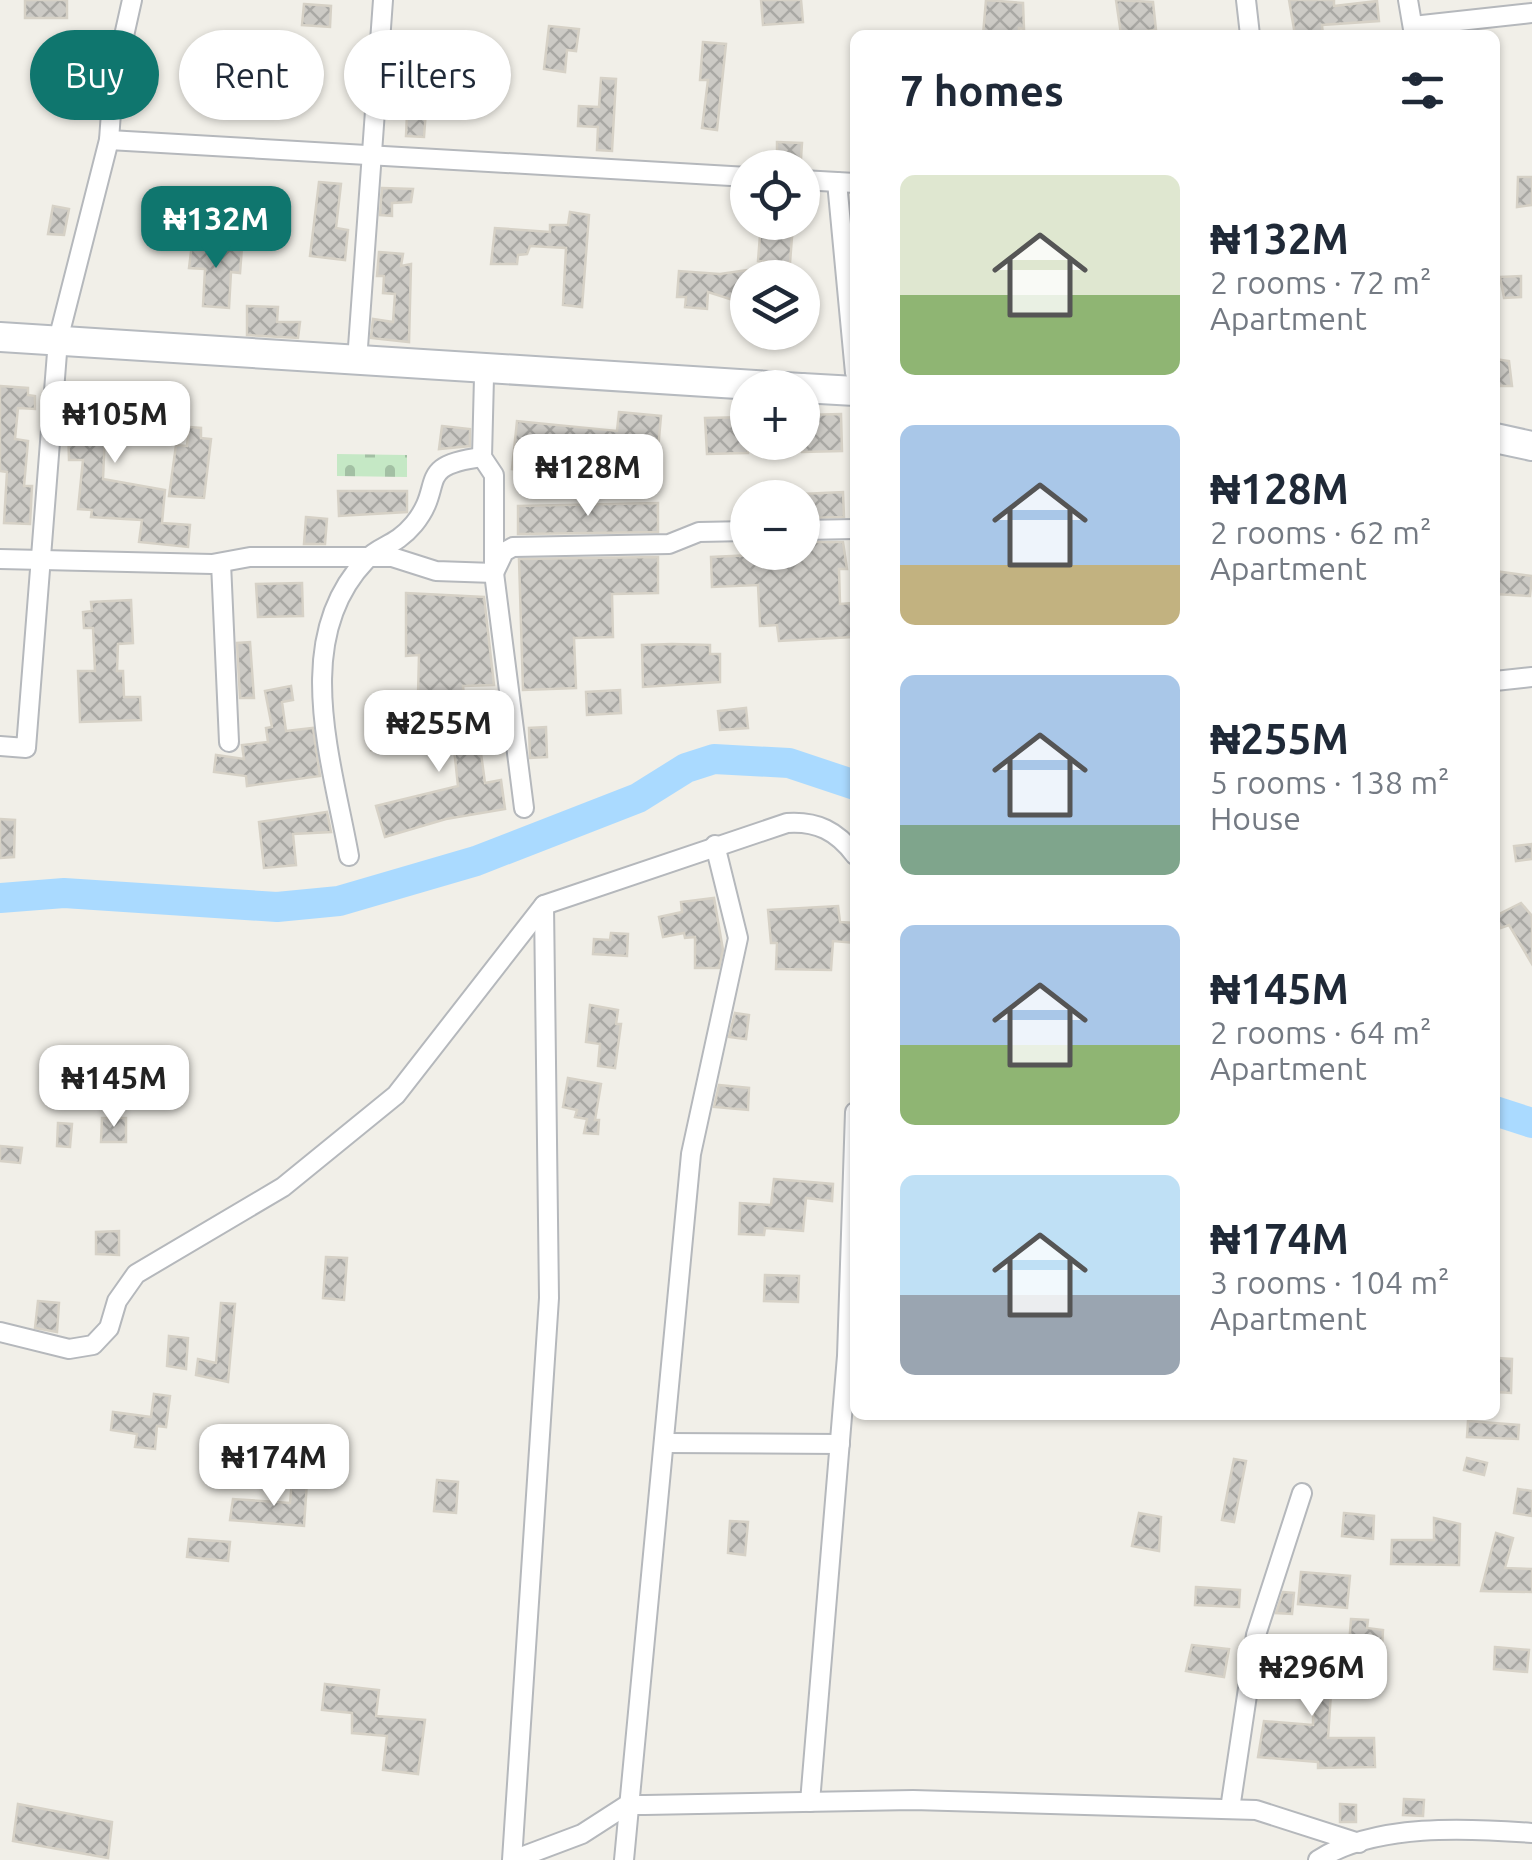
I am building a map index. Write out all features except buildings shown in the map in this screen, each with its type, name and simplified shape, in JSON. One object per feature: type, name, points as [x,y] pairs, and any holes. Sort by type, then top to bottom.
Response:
[{"type":"street","points":[[0,746],[26,748],[58,340],[110,140],[114,86],[132,0]]},
{"type":"street","points":[[357,361],[383,0]]},
{"type":"street","points":[[1246,0],[1249,30]]},
{"type":"street","points":[[1408,0],[1414,30],[1532,13]]},
{"type":"street","points":[[110,140],[730,176]]},
{"type":"street","points":[[820,181],[846,182],[850,267]]},
{"type":"street","points":[[0,337],[730,384]]},
{"type":"street","points":[[484,377],[482,456],[494,475],[497,499],[494,573],[524,808]]},
{"type":"street","points":[[820,389],[850,391]]},
{"type":"street","points":[[1500,439],[1532,446]]},
{"type":"street","points":[[348,856],[323,701],[322,651],[334,607],[367,557],[398,544],[422,515],[432,478],[449,461],[482,456]]},
{"type":"street","points":[[820,530],[850,529]]},
{"type":"street","points":[[494,573],[504,552],[513,547],[669,544],[699,532],[730,531]]},
{"type":"street","points":[[0,560],[221,562],[250,557],[392,557],[436,571],[494,573]]},
{"type":"street","points":[[221,562],[229,742]]},
{"type":"street","points":[[1500,680],[1532,677]]},
{"type":"street","points":[[0,1332],[69,1349],[92,1346],[109,1328],[117,1302],[136,1274],[283,1187],[396,1095],[544,905],[787,824],[811,822],[833,832],[850,851]]},
{"type":"street","points":[[624,1860],[667,1443],[691,1154],[738,938],[715,845]]},
{"type":"street","points":[[544,905],[549,1298],[512,1860],[582,1834],[627,1806],[810,1802],[1256,1810],[1358,1843]]},
{"type":"street","points":[[810,1802],[840,1444],[850,1223]]},
{"type":"street","points":[[667,1443],[840,1444]]},
{"type":"street","points":[[1230,1809],[1256,1634],[1302,1492]]},
{"type":"street","points":[[1318,1860],[1358,1843],[1482,1829],[1532,1833]]},
{"type":"green space","points":[[337,454],[407,455],[407,477],[337,476]]},
{"type":"waterway","points":[[0,898],[64,893],[277,907],[339,901],[476,861],[638,798],[686,768],[714,759],[789,763],[850,783]]},
{"type":"waterway","points":[[1500,1113],[1532,1123]]}]
